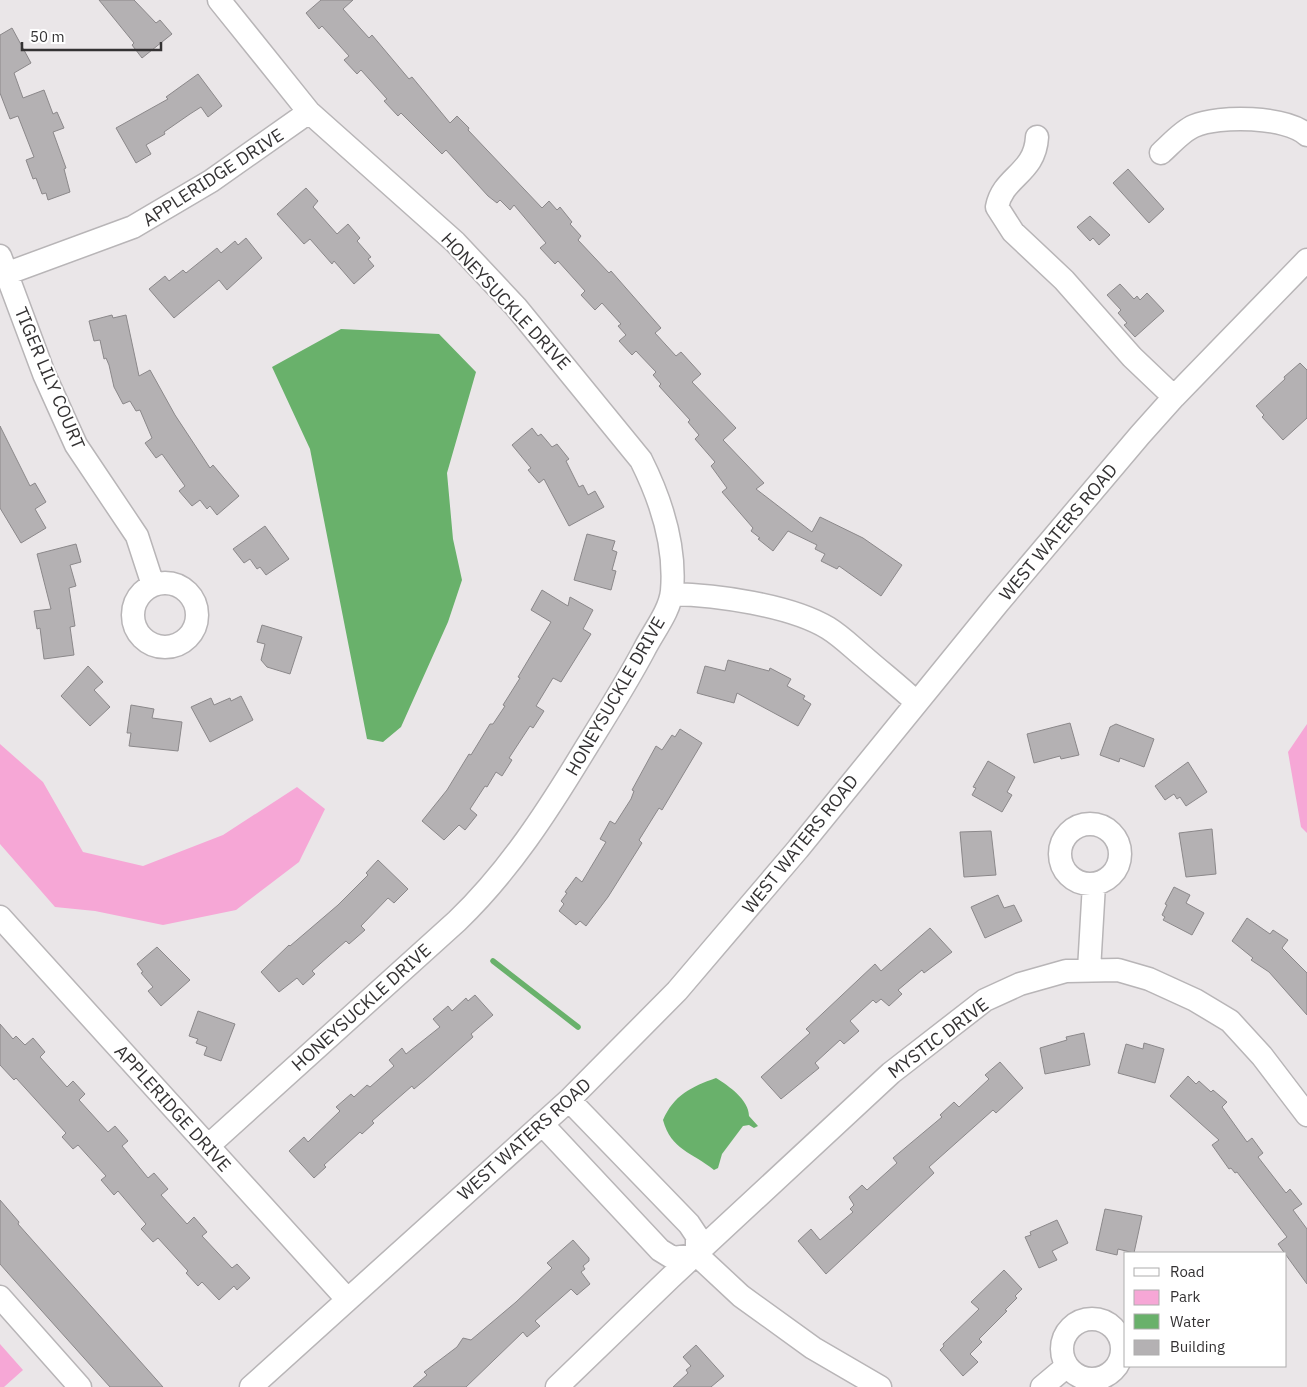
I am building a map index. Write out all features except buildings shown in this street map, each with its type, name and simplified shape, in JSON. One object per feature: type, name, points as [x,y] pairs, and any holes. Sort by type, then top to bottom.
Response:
[{"type":"street","name":"HONEYSUCKLE DRIVE","points":[[208,1146],[482,897],[510,864],[555,798],[632,672],[672,594],[667,528],[655,489],[641,460],[516,307],[455,242],[309,112],[219,0]]},
{"type":"street","name":"APPLERIDGE DRIVE","points":[[2,268],[133,227],[211,181],[309,112]]},
{"type":"street","points":[[1161,153],[1193,126],[1223,119],[1275,121],[1307,135]]},
{"type":"street","points":[[1037,137],[1032,160],[999,194],[997,207],[1013,232],[1064,280],[1132,357],[1174,397]]},
{"type":"street","name":"WEST WATERS ROAD","points":[[251,1387],[569,1100],[678,991],[798,849],[916,702],[1174,397],[1307,260]]},
{"type":"street","name":"TIGER LILY COURT","points":[[2,268],[44,374],[76,445],[137,536],[153,585]]},
{"type":"street","points":[[672,594],[718,598],[782,609],[827,627],[848,642],[916,702]]},
{"type":"street","points":[[1089,970],[1094,884]]},
{"type":"street","name":"APPLERIDGE DRIVE","points":[[0,917],[347,1299]]},
{"type":"street","name":"MYSTIC DRIVE","points":[[557,1387],[891,1073],[985,1000],[1020,984],[1066,971],[1118,970],[1149,979],[1195,1000],[1230,1021],[1262,1056],[1307,1116]]},
{"type":"street","points":[[569,1100],[690,1224],[697,1236],[697,1255],[741,1296],[812,1348],[880,1387]]},
{"type":"street","points":[[542,1124],[660,1250],[673,1258],[697,1255]]},
{"type":"street","points":[[0,1298],[80,1387]]},
{"type":"street","points":[[1042,1387],[1067,1366]]},
{"type":"green space","points":[[1307,724],[1307,833],[1301,827],[1288,752]]},
{"type":"green space","points":[[0,744],[43,782],[83,852],[143,866],[223,835],[297,787],[325,809],[299,862],[236,910],[163,925],[95,911],[55,907],[0,844]]},
{"type":"green space","points":[[0,1344],[23,1370],[4,1387],[0,1387]]},
{"type":"water","points":[[341,329],[439,334],[476,372],[447,473],[453,539],[462,580],[448,622],[401,727],[383,742],[367,739],[310,449],[272,367]]},
{"type":"water","points":[[716,1078],[742,1099],[746,1104],[749,1116],[758,1126],[754,1128],[749,1125],[743,1126],[722,1154],[718,1168],[714,1170],[683,1150],[671,1138],[663,1120],[672,1104],[684,1093]]},
{"type":"waterway","points":[[493,961],[578,1027]]}]
